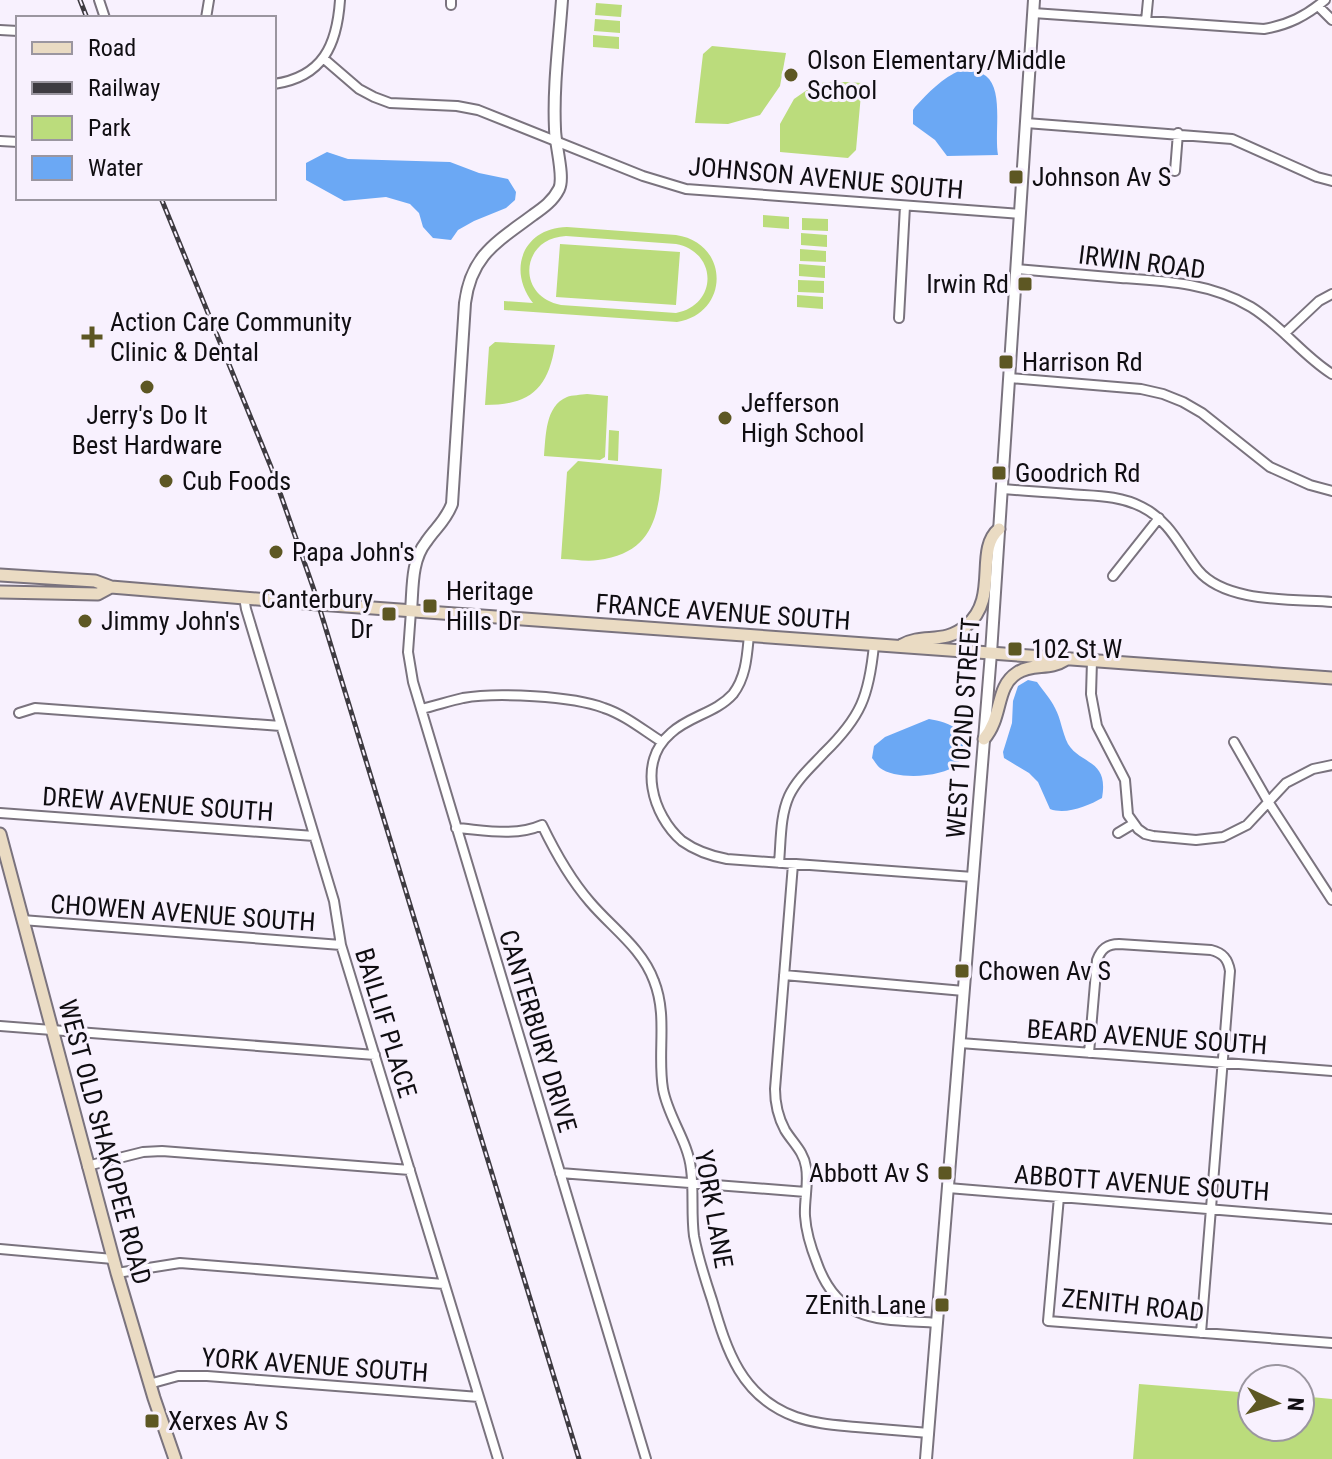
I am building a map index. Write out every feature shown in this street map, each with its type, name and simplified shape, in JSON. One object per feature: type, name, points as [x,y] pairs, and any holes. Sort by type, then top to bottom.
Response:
[{"type":"main road","points":[[899,647],[909,641],[944,638],[972,621],[985,591],[989,543],[999,529]]},
{"type":"main road","name":"FRANCE AVENUE SOUTH","points":[[0,575],[411,611],[1332,678]]},
{"type":"main road","name":"FRANCE AVENUE SOUTH","points":[[0,592],[98,594],[111,587]]},
{"type":"main road","points":[[984,739],[996,721],[1004,687],[1013,676],[1032,667],[1059,664],[1067,659]]},
{"type":"main road","name":"WEST OLD SHAKOPEE ROAD","points":[[0,834],[113,1259],[149,1384],[175,1459]]},
{"type":"main road","points":[[164,1459],[169,1443]]},
{"type":"street","points":[[276,84],[302,76],[323,58],[338,28],[340,0]]},
{"type":"street","points":[[411,611],[415,563],[426,541],[442,525],[452,504],[467,288],[472,273],[489,249],[553,199],[562,180],[555,106],[562,0]]},
{"type":"street","name":"WEST 102ND STREET","points":[[926,1459],[991,653],[1034,0]]},
{"type":"street","points":[[1146,21],[1148,0]]},
{"type":"street","points":[[1033,13],[1264,29],[1293,22],[1322,3],[1332,20]]},
{"type":"street","name":"JOHNSON AVENUE SOUTH","points":[[323,58],[359,89],[390,103],[478,110],[643,176],[686,189],[1020,214]]},
{"type":"street","points":[[1026,123],[1232,139],[1332,181]]},
{"type":"street","points":[[1175,171],[1178,133]]},
{"type":"street","points":[[899,318],[905,206]]},
{"type":"street","name":"IRWIN ROAD","points":[[1016,269],[1192,285],[1232,297],[1251,307],[1285,333],[1332,374]]},
{"type":"street","points":[[1285,333],[1319,301],[1332,294]]},
{"type":"street","points":[[1009,378],[1131,388],[1163,394],[1202,413],[1270,467],[1332,491]]},
{"type":"street","points":[[1002,489],[1106,496],[1123,500],[1140,506],[1169,527],[1201,574],[1220,588],[1245,595],[1332,602]]},
{"type":"street","points":[[1113,576],[1159,518]]},
{"type":"street","name":"BAILLIF PLACE","points":[[244,597],[334,901],[341,945],[498,1459]]},
{"type":"street","name":"CANTERBURY DRIVE","points":[[411,611],[409,667],[646,1459]]},
{"type":"street","points":[[749,635],[745,670],[732,694],[712,710],[671,732],[655,755],[652,787],[662,817],[671,830],[694,848],[727,859],[973,877]]},
{"type":"street","points":[[779,863],[784,811],[789,796],[857,714],[869,684],[874,645]]},
{"type":"street","points":[[1092,661],[1093,710],[1104,741],[1125,780],[1128,815],[1145,834],[1210,840],[1223,837],[1247,825],[1269,803],[1274,793],[1298,775],[1332,765]]},
{"type":"street","points":[[421,709],[463,698],[488,696],[572,700],[618,714],[662,742]]},
{"type":"street","points":[[19,713],[35,708],[281,726]]},
{"type":"street","points":[[1234,742],[1269,803],[1332,900]]},
{"type":"street","name":"DREW AVENUE SOUTH","points":[[0,813],[314,836]]},
{"type":"street","points":[[1118,833],[1133,824]]},
{"type":"street","name":"YORK LANE","points":[[456,828],[510,832],[542,825],[587,898],[647,965],[660,998],[663,1090],[691,1165],[692,1214],[698,1255],[730,1356],[750,1386],[779,1409],[813,1422],[929,1433]]},
{"type":"street","points":[[793,864],[775,1103],[785,1129],[807,1168],[805,1215],[809,1242],[823,1280],[841,1303],[853,1311],[882,1319],[937,1323]]},
{"type":"street","name":"CHOWEN AVENUE SOUTH","points":[[22,920],[341,945]]},
{"type":"street","points":[[1089,1053],[1097,960],[1105,947],[1119,944],[1196,949],[1219,952],[1225,957],[1230,971],[1201,1333]]},
{"type":"street","points":[[784,975],[964,991]]},
{"type":"street","points":[[0,1026],[375,1055]]},
{"type":"street","name":"BEARD AVENUE SOUTH","points":[[960,1043],[1332,1071]]},
{"type":"street","points":[[87,1166],[143,1152],[162,1151],[410,1170]]},
{"type":"street","points":[[560,1173],[806,1192]]},
{"type":"street","name":"ABBOTT AVENUE SOUTH","points":[[948,1188],[1332,1219]]},
{"type":"street","name":"ZENITH ROAD","points":[[1059,1197],[1048,1321],[1332,1343]]},
{"type":"street","points":[[0,1249],[113,1259]]},
{"type":"street","points":[[117,1273],[180,1263],[444,1284]]},
{"type":"street","name":"YORK AVENUE SOUTH","points":[[149,1384],[178,1376],[207,1376],[479,1397]]},
{"type":"green space","points":[[596,3],[622,5],[621,17],[595,15]]},
{"type":"green space","points":[[595,19],[620,21],[620,33],[594,31]]},
{"type":"green space","points":[[593,35],[619,37],[619,49],[593,47]]},
{"type":"green space","points":[[712,46],[786,53],[780,86],[760,115],[728,124],[695,123],[703,54]]},
{"type":"green space","points":[[817,83],[862,83],[856,150],[848,158],[780,152],[780,124],[794,99]]},
{"type":"green space","points":[[763,215],[789,217],[789,229],[763,227]]},
{"type":"green space","points":[[802,218],[828,219],[828,231],[802,230]]},
{"type":"green space","points":[[567,227],[676,235],[694,241],[706,251],[714,264],[717,278],[714,293],[707,306],[694,316],[677,322],[504,310],[504,301],[533,303],[521,277],[524,253],[539,235]],"holes":[[[566,236],[676,244],[700,257],[708,278],[700,300],[676,313],[561,305],[546,300],[536,291],[531,280],[529,268],[532,257],[539,246],[551,239]]]},
{"type":"green space","points":[[801,233],[827,235],[827,247],[801,245]]},
{"type":"green space","points":[[560,244],[680,252],[676,305],[556,297]]},
{"type":"green space","points":[[800,249],[826,251],[826,262],[800,261]]},
{"type":"green space","points":[[799,264],[825,266],[825,278],[799,276]]},
{"type":"green space","points":[[798,280],[824,281],[824,293],[798,292]]},
{"type":"green space","points":[[797,295],[823,297],[823,309],[797,307]]},
{"type":"green space","points":[[495,342],[555,345],[547,373],[534,392],[514,402],[485,405],[489,347]]},
{"type":"green space","points":[[587,394],[608,396],[605,457],[600,460],[544,456],[546,431],[554,407],[567,397]]},
{"type":"green space","points":[[609,430],[619,431],[618,461],[608,460]]},
{"type":"green space","points":[[578,461],[662,469],[658,502],[650,530],[631,549],[598,560],[561,559],[567,472]]},
{"type":"green space","points":[[1139,1384],[1236,1392],[1236,1443],[1316,1443],[1316,1398],[1332,1399],[1332,1459],[1133,1459]]},
{"type":"water","points":[[961,70],[980,73],[992,83],[997,101],[998,155],[947,156],[935,140],[913,124],[915,107],[942,81]]},
{"type":"water","points":[[327,152],[348,159],[450,162],[508,179],[516,192],[515,200],[506,208],[458,230],[451,240],[433,238],[423,227],[419,213],[410,204],[386,197],[344,201],[306,180],[306,163]]},
{"type":"water","points":[[1028,680],[1037,682],[1051,701],[1073,751],[1098,769],[1103,785],[1102,798],[1070,810],[1050,809],[1038,782],[1004,758],[1012,723],[1013,701],[1018,686]]},
{"type":"water","points":[[929,719],[948,724],[958,731],[963,748],[957,764],[941,772],[919,776],[887,772],[879,767],[872,758],[874,746],[885,737]]},
{"type":"railway","points":[[80,0],[86,16]]},
{"type":"railway","points":[[162,200],[271,467],[314,590],[579,1459]]},
{"type":"place","name":"Olson Elementary/Middle School","points":[[791,75]]},
{"type":"place","name":"Johnson Av S","points":[[1016,177]]},
{"type":"place","name":"Irwin Rd","points":[[1025,284]]},
{"type":"place","name":"Action Care Community Clinic & Dental","points":[[92,337]]},
{"type":"place","name":"Harrison Rd","points":[[1006,362]]},
{"type":"place","name":"Jerry's Do It Best Hardware","points":[[147,387]]},
{"type":"place","name":"Jefferson High School","points":[[725,418]]},
{"type":"place","name":"Goodrich Rd","points":[[999,473]]},
{"type":"place","name":"Cub Foods","points":[[166,481]]},
{"type":"place","name":"Papa John's","points":[[276,552]]},
{"type":"place","name":"Heritage Hills Dr","points":[[430,606]]},
{"type":"place","name":"Canterbury Dr","points":[[389,614]]},
{"type":"place","name":"Jimmy John's","points":[[85,621]]},
{"type":"place","name":"102 St W","points":[[1015,649]]},
{"type":"place","name":"Chowen Av S","points":[[962,971]]},
{"type":"place","name":"Abbott Av S","points":[[945,1173]]},
{"type":"place","name":"ZEnith Lane","points":[[942,1305]]},
{"type":"place","name":"Xerxes Av S","points":[[152,1421]]}]
